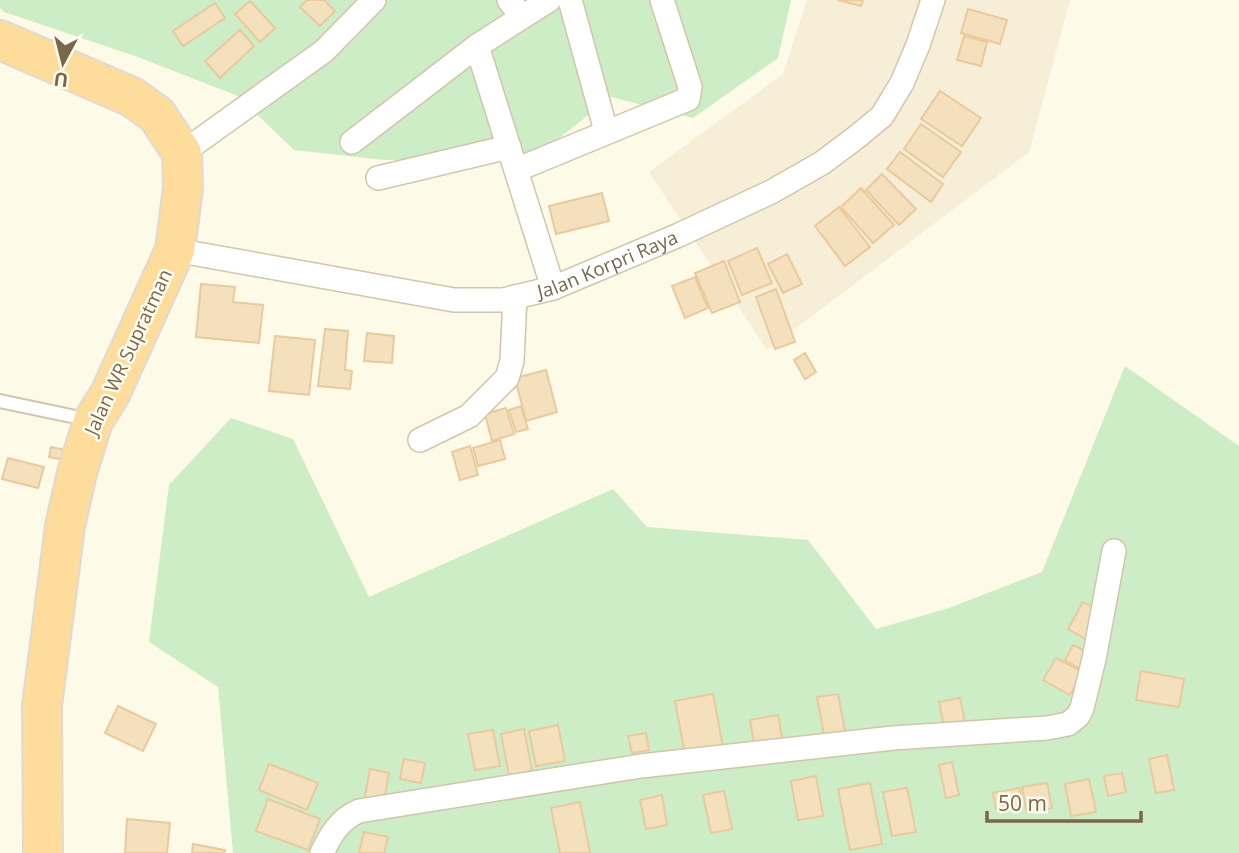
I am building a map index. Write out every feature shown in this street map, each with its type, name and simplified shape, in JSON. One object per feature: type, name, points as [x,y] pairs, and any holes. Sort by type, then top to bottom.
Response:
[{"type":"highway","points":[[0,40],[132,97],[157,115],[182,153]]},
{"type":"highway","name":"Jalan WR Supratman","points":[[43,853],[42,706],[65,526],[77,472],[93,421],[110,394],[175,250],[182,199],[182,153]]},
{"type":"street","points":[[182,153],[324,51],[374,0]]},
{"type":"street","points":[[352,142],[477,46],[516,8],[549,0]]},
{"type":"street","points":[[570,0],[606,131]]},
{"type":"street","points":[[516,170],[688,99],[690,87],[662,0]]},
{"type":"street","name":"Jalan Korpri Raya","points":[[175,250],[454,300],[503,299],[553,288],[679,235],[771,192],[822,163],[858,136],[882,116],[902,83],[933,0]]},
{"type":"street","points":[[477,46],[553,288]]},
{"type":"street","points":[[378,178],[509,147]]},
{"type":"street","points":[[420,440],[469,416],[507,378],[512,361],[515,296]]},
{"type":"street","points":[[322,853],[329,838],[345,817],[359,811],[641,766],[881,739],[1047,728],[1068,724],[1078,716],[1082,708],[1094,660],[1114,551]]},
{"type":"lane","points":[[0,401],[93,421]]},
{"type":"shaded area","points":[[807,0],[1070,0],[1029,152],[767,350],[649,172],[783,74]]},
{"type":"green space","points":[[0,0],[791,0],[778,58],[693,118],[611,97],[532,160],[384,160],[294,150],[238,96],[135,56],[4,12],[0,8]]},
{"type":"green space","points":[[1125,366],[1239,446],[1239,853],[233,853],[218,687],[149,642],[169,485],[231,418],[293,439],[369,597],[613,489],[647,527],[808,540],[876,629],[949,608],[1042,572]]},
{"type":"building","points":[[307,0],[324,0],[335,11],[320,26],[300,7]]},
{"type":"building","points":[[838,0],[863,0],[861,6]]},
{"type":"building","points":[[250,1],[275,28],[260,42],[235,14]]},
{"type":"building","points":[[215,3],[225,18],[183,46],[173,31]]},
{"type":"building","points":[[968,9],[1007,20],[1000,44],[961,33]]},
{"type":"building","points":[[240,30],[254,46],[220,78],[205,61]]},
{"type":"building","points":[[964,36],[987,42],[981,66],[957,60]]},
{"type":"building","points":[[940,91],[981,118],[962,146],[921,119]]},
{"type":"building","points":[[921,124],[961,152],[943,177],[904,149]]},
{"type":"building","points":[[900,152],[943,184],[931,202],[887,169]]},
{"type":"building","points":[[882,174],[916,209],[899,225],[866,190]]},
{"type":"building","points":[[861,188],[894,225],[873,243],[841,207]]},
{"type":"building","points":[[602,193],[609,221],[556,234],[549,206]]},
{"type":"building","points":[[839,207],[870,247],[845,266],[815,226]]},
{"type":"building","points":[[757,248],[772,283],[742,295],[728,261]]},
{"type":"building","points":[[787,254],[802,284],[783,293],[768,264]]},
{"type":"building","points":[[724,261],[740,302],[712,313],[695,273]]},
{"type":"building","points":[[695,277],[708,308],[685,318],[672,286]]},
{"type":"building","points":[[201,284],[235,287],[233,302],[263,305],[259,343],[196,337]]},
{"type":"building","points":[[776,289],[795,342],[775,349],[756,297]]},
{"type":"building","points":[[325,329],[348,331],[345,370],[352,371],[350,389],[318,386]]},
{"type":"building","points":[[367,333],[394,336],[392,363],[364,361]]},
{"type":"building","points":[[275,336],[315,340],[309,395],[269,391]]},
{"type":"building","points":[[805,353],[816,372],[805,379],[794,360]]},
{"type":"building","points":[[546,370],[557,412],[526,421],[515,378]]},
{"type":"building","points":[[521,406],[528,429],[516,432],[509,410]]},
{"type":"building","points":[[506,408],[514,434],[492,441],[485,414]]},
{"type":"building","points":[[500,440],[505,459],[478,466],[473,448]]},
{"type":"building","points":[[470,446],[478,475],[460,480],[452,452]]},
{"type":"building","points":[[51,447],[66,450],[64,460],[49,457]]},
{"type":"building","points":[[8,458],[44,467],[38,488],[2,479]]},
{"type":"building","points":[[1083,602],[1101,612],[1086,639],[1068,629]]},
{"type":"building","points":[[1073,645],[1091,654],[1082,670],[1065,660]]},
{"type":"building","points":[[1056,658],[1083,672],[1070,695],[1043,680]]},
{"type":"building","points":[[1141,671],[1184,679],[1179,707],[1136,700]]},
{"type":"building","points":[[713,694],[723,747],[685,754],[675,701]]},
{"type":"building","points":[[838,694],[846,736],[825,740],[817,697]]},
{"type":"building","points":[[960,698],[966,727],[945,731],[939,702]]},
{"type":"building","points":[[118,706],[156,724],[143,751],[105,733]]},
{"type":"building","points":[[778,715],[783,744],[755,749],[750,720]]},
{"type":"building","points":[[558,725],[565,761],[536,766],[529,731]]},
{"type":"building","points":[[524,729],[532,771],[509,775],[501,734]]},
{"type":"building","points":[[493,730],[500,766],[475,770],[468,734]]},
{"type":"building","points":[[646,733],[649,750],[632,753],[628,736]]},
{"type":"building","points":[[1167,755],[1174,790],[1156,793],[1149,759]]},
{"type":"building","points":[[404,759],[425,763],[421,783],[400,779]]},
{"type":"building","points":[[952,762],[959,795],[946,798],[939,765]]},
{"type":"building","points":[[269,764],[318,783],[307,810],[259,790]]},
{"type":"building","points":[[370,769],[389,773],[383,805],[364,802]]},
{"type":"building","points":[[1122,773],[1126,792],[1108,796],[1104,776]]},
{"type":"building","points":[[816,776],[823,816],[798,820],[791,781]]},
{"type":"building","points":[[1089,779],[1096,812],[1071,816],[1065,784]]},
{"type":"building","points":[[870,783],[882,844],[850,850],[838,789]]},
{"type":"building","points":[[1047,783],[1052,808],[1027,813],[1022,787]]},
{"type":"building","points":[[907,788],[916,832],[892,836],[883,792]]},
{"type":"building","points":[[1019,788],[1023,804],[996,809],[993,793]]},
{"type":"building","points":[[724,791],[732,829],[711,833],[703,795]]},
{"type":"building","points":[[662,795],[667,825],[646,829],[640,800]]},
{"type":"building","points":[[268,799],[320,819],[308,850],[256,831]]},
{"type":"building","points":[[580,802],[590,853],[560,853],[551,808]]},
{"type":"building","points":[[127,819],[170,823],[167,853],[125,853]]},
{"type":"building","points":[[364,832],[388,837],[384,853],[359,853]]},
{"type":"building","points":[[193,844],[225,850],[224,853],[192,853]]}]
